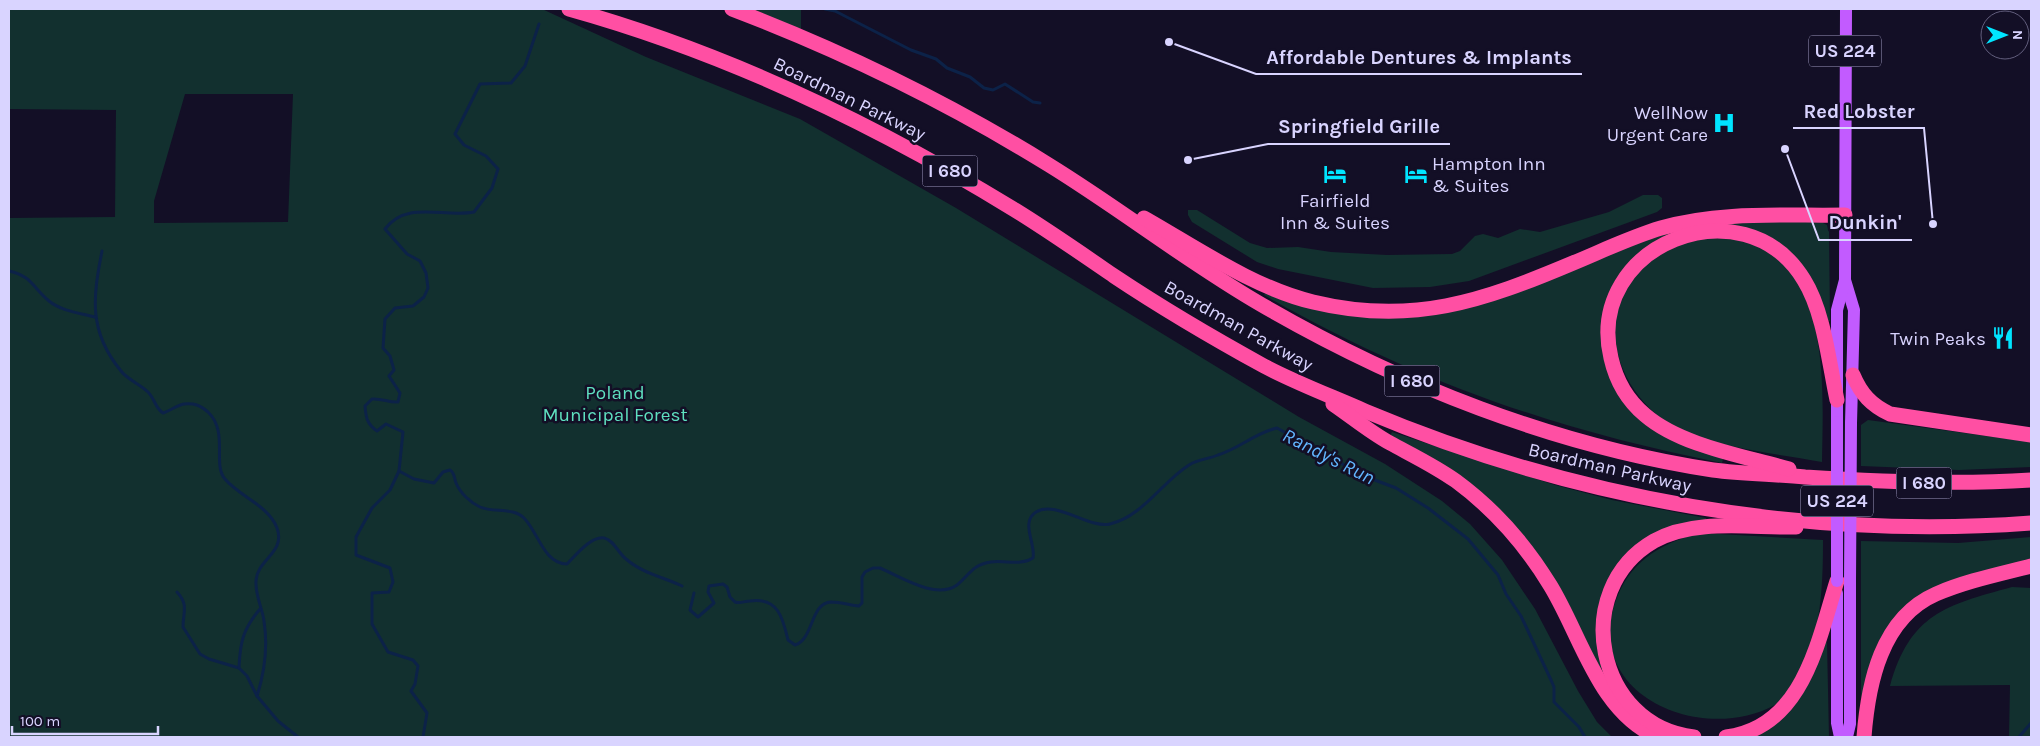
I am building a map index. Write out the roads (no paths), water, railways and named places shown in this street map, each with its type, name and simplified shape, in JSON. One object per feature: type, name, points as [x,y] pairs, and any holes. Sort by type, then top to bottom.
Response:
[{"type":"highway","name":"Boardman Parkway","points":[[569,9],[639,30],[736,66],[860,122],[928,158],[1017,211],[1142,294],[1268,368],[1450,444],[1526,469],[1590,486],[1698,508],[1845,525],[1955,527],[2031,523]]},
{"type":"highway","name":"Boardman Parkway","points":[[732,9],[801,36],[930,98],[1053,168],[1202,268],[1260,304],[1375,364],[1456,399],[1574,439],[1653,458],[1716,470],[1926,484],[2031,480]]},
{"type":"highway","points":[[1053,168],[1267,287],[1313,302],[1368,311],[1436,309],[1470,302],[1537,278],[1634,237],[1688,221],[1725,216],[1845,215]]},
{"type":"highway","points":[[1817,478],[1687,439],[1667,431],[1643,414],[1621,388],[1609,351],[1611,312],[1622,283],[1652,251],[1667,242],[1688,234],[1727,231],[1742,234],[1765,243],[1790,262],[1809,289],[1820,323],[1837,400]]},
{"type":"highway","points":[[1853,375],[1863,395],[1880,409],[1890,414],[2031,435]]},
{"type":"highway","points":[[1305,385],[1388,442],[1455,481],[1499,518],[1516,537],[1551,586],[1611,699],[1630,719],[1657,737]]},
{"type":"highway","points":[[1694,737],[1666,730],[1647,721],[1619,689],[1606,663],[1603,641],[1604,614],[1610,591],[1622,571],[1633,558],[1654,542],[1688,529],[1845,525]]},
{"type":"highway","points":[[1864,737],[1868,704],[1878,663],[1884,645],[1904,616],[1934,594],[2031,566]]},
{"type":"highway","points":[[1726,737],[1743,733],[1772,718],[1796,692],[1811,663],[1843,581]]},
{"type":"main road","name":"US 224","points":[[1846,9],[1845,280],[1837,310],[1837,422],[1850,724],[1847,737]]},
{"type":"main road","name":"US 224","points":[[1840,737],[1837,723],[1853,375],[1854,310],[1845,280]]},
{"type":"waterway","points":[[825,9],[835,11],[911,50],[936,59],[947,68],[970,77],[984,88],[993,90],[1005,84],[1033,102],[1040,103]]},
{"type":"waterway","points":[[423,737],[427,713],[411,691],[415,684],[418,666],[413,660],[388,652],[372,624],[372,593],[389,592],[393,582],[390,568],[356,555],[356,537],[372,508],[390,490],[399,471],[403,432],[386,424],[377,431],[368,420],[365,406],[372,399],[398,402],[400,393],[389,376],[394,370],[390,356],[383,348],[385,319],[395,308],[413,306],[424,297],[428,288],[426,273],[420,261],[407,254],[385,229],[394,220],[415,212],[474,212],[492,188],[498,169],[486,156],[464,145],[455,134],[480,84],[511,83],[525,66],[539,24]]},
{"type":"waterway","points":[[102,251],[95,299],[96,313],[98,328],[110,356],[124,374],[148,392],[158,409],[163,413],[184,404],[197,405],[208,412],[218,429],[221,473],[231,485],[261,507],[273,520],[277,528],[278,544],[261,567],[256,581],[266,640],[264,668],[257,696]]},
{"type":"waterway","points":[[9,271],[28,279],[49,301],[59,307],[95,317]]},
{"type":"waterway","name":"Randy's Run","points":[[694,593],[690,610],[698,617],[714,603],[708,592],[709,586],[723,584],[727,587],[730,597],[735,602],[767,602],[778,611],[788,640],[795,645],[806,636],[815,614],[824,604],[834,602],[859,606],[862,603],[862,577],[865,572],[873,568],[880,568],[918,586],[939,590],[949,589],[957,585],[975,568],[984,563],[1023,562],[1033,558],[1029,521],[1036,512],[1044,509],[1053,510],[1092,523],[1102,524],[1110,524],[1122,520],[1142,506],[1189,465],[1226,452],[1262,433],[1277,428],[1364,476],[1396,488],[1428,508],[1468,539],[1498,575],[1506,594],[1521,616],[1554,687],[1554,702],[1579,727],[1585,737]]},
{"type":"waterway","name":"Randy's Run","points":[[399,471],[414,479],[434,483],[443,472],[452,471],[460,490],[473,503],[485,509],[514,512],[524,518],[547,553],[559,563],[567,564],[589,543],[599,538],[604,538],[611,541],[632,564],[682,586]]},
{"type":"waterway","points":[[177,592],[183,601],[185,609],[183,627],[200,654],[209,659],[239,668],[247,676],[257,696],[278,721],[298,737]]},
{"type":"waterway","points":[[239,668],[240,651],[246,630],[260,609]]},
{"type":"waterway","name":"Randy's Run","points":[[2019,737],[2031,723]]},
{"type":"place","name":"Affordable Dentures & Implants","points":[[1169,42]]},
{"type":"place","name":"WellNow Urgent Care","points":[[1724,123]]},
{"type":"place","name":"Dunkin'","points":[[1785,149]]},
{"type":"place","name":"Springfield Grille","points":[[1188,160]]},
{"type":"place","name":"Fairfield Inn & Suites","points":[[1335,174]]},
{"type":"place","name":"Hampton Inn & Suites","points":[[1416,174]]},
{"type":"place","name":"Red Lobster","points":[[1933,224]]},
{"type":"place","name":"Twin Peaks","points":[[2003,338]]},
{"type":"park label","name":"Poland Municipal Forest","points":[[615,403]]}]
